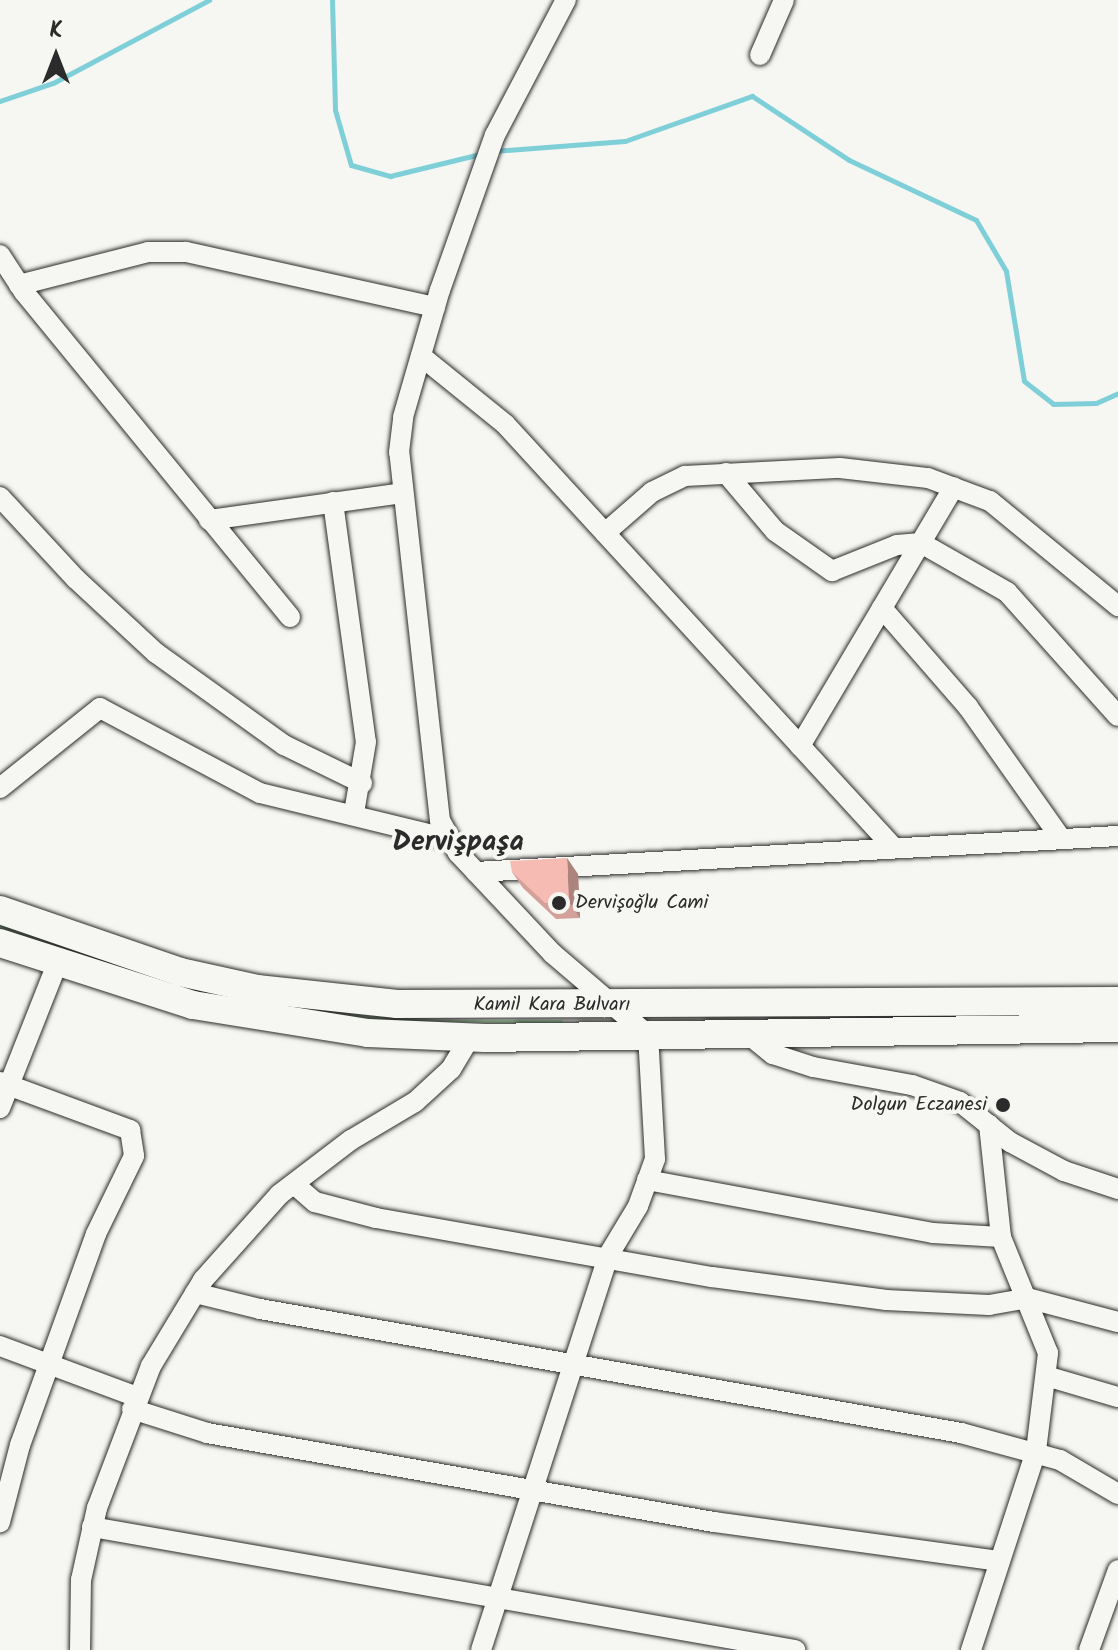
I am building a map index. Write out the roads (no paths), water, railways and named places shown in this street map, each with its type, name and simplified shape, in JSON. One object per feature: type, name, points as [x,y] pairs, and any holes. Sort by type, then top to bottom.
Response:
[{"type":"main road","name":"Kamil Kara Bulvarı","points":[[0,910],[138,959],[257,989],[409,1005],[1118,1001]]},
{"type":"main road","name":"Kamil Kara Bulvarı","points":[[0,943],[57,964],[262,1020],[368,1033],[648,1035],[1118,1028]]},
{"type":"street","points":[[481,1650],[570,1364],[608,1256],[655,1159],[648,1035],[619,1005],[553,954],[476,872],[449,839],[440,821],[399,452],[403,417],[435,307],[495,135],[566,0]]},
{"type":"street","points":[[760,55],[784,0]]},
{"type":"street","points":[[19,285],[148,252],[186,252],[435,307]]},
{"type":"street","points":[[0,255],[19,285],[290,617]]},
{"type":"street","points":[[421,356],[505,424],[894,848]]},
{"type":"street","points":[[605,533],[652,492],[685,476],[840,468],[928,478],[990,501],[1118,606]]},
{"type":"street","points":[[726,473],[775,531],[832,571],[897,545],[921,543],[1007,592],[1118,716]]},
{"type":"street","points":[[800,746],[954,487]]},
{"type":"street","points":[[209,520],[403,493]]},
{"type":"street","points":[[0,497],[76,579],[156,653],[284,745],[362,783]]},
{"type":"street","points":[[333,502],[366,742],[362,783],[354,813]]},
{"type":"street","points":[[882,608],[968,707],[1060,837]]},
{"type":"street","points":[[5,777],[100,708],[260,793],[354,813],[449,839]]},
{"type":"street","points":[[476,872],[1118,836]]},
{"type":"street","points":[[0,1108],[4,1083],[57,964]]},
{"type":"street","points":[[748,1034],[773,1054],[813,1067],[912,1085],[960,1102],[989,1125],[1064,1171],[1118,1189]]},
{"type":"street","points":[[80,1650],[81,1580],[92,1527],[134,1403],[195,1293],[294,1184],[415,1102],[451,1069],[471,1036]]},
{"type":"street","points":[[0,1522],[20,1445],[96,1234],[134,1156],[130,1130],[4,1083]]},
{"type":"street","points":[[971,1650],[1036,1451],[1048,1353],[1001,1237],[998,1171],[989,1125]]},
{"type":"street","points":[[647,1180],[933,1233],[1001,1237]]},
{"type":"street","points":[[294,1184],[315,1202],[376,1218],[608,1256],[712,1277],[886,1300],[989,1305],[1027,1298],[1118,1322]]},
{"type":"street","points":[[195,1293],[260,1309],[804,1403],[1036,1451],[1118,1494]]},
{"type":"street","points":[[0,1346],[51,1364],[207,1433],[930,1555],[999,1561]]},
{"type":"street","points":[[1046,1376],[1118,1397]]},
{"type":"street","points":[[92,1527],[795,1650]]},
{"type":"street","points":[[1089,1650],[1118,1570]]},
{"type":"waterway","points":[[0,101],[53,83],[209,0]]},
{"type":"waterway","points":[[332,0],[335,110],[351,165],[390,176],[484,153]]},
{"type":"waterway","points":[[493,151],[625,141],[752,96],[849,160],[976,220],[1006,271],[1024,381],[1053,404],[1096,403],[1118,393]]},
{"type":"place","name":"Dervişoğlu Cami","points":[[559,903]]},
{"type":"place","name":"Dolgun Eczanesi","points":[[1003,1105]]},
{"type":"district","name":"Dervişpaşa","points":[[458,843]]}]
